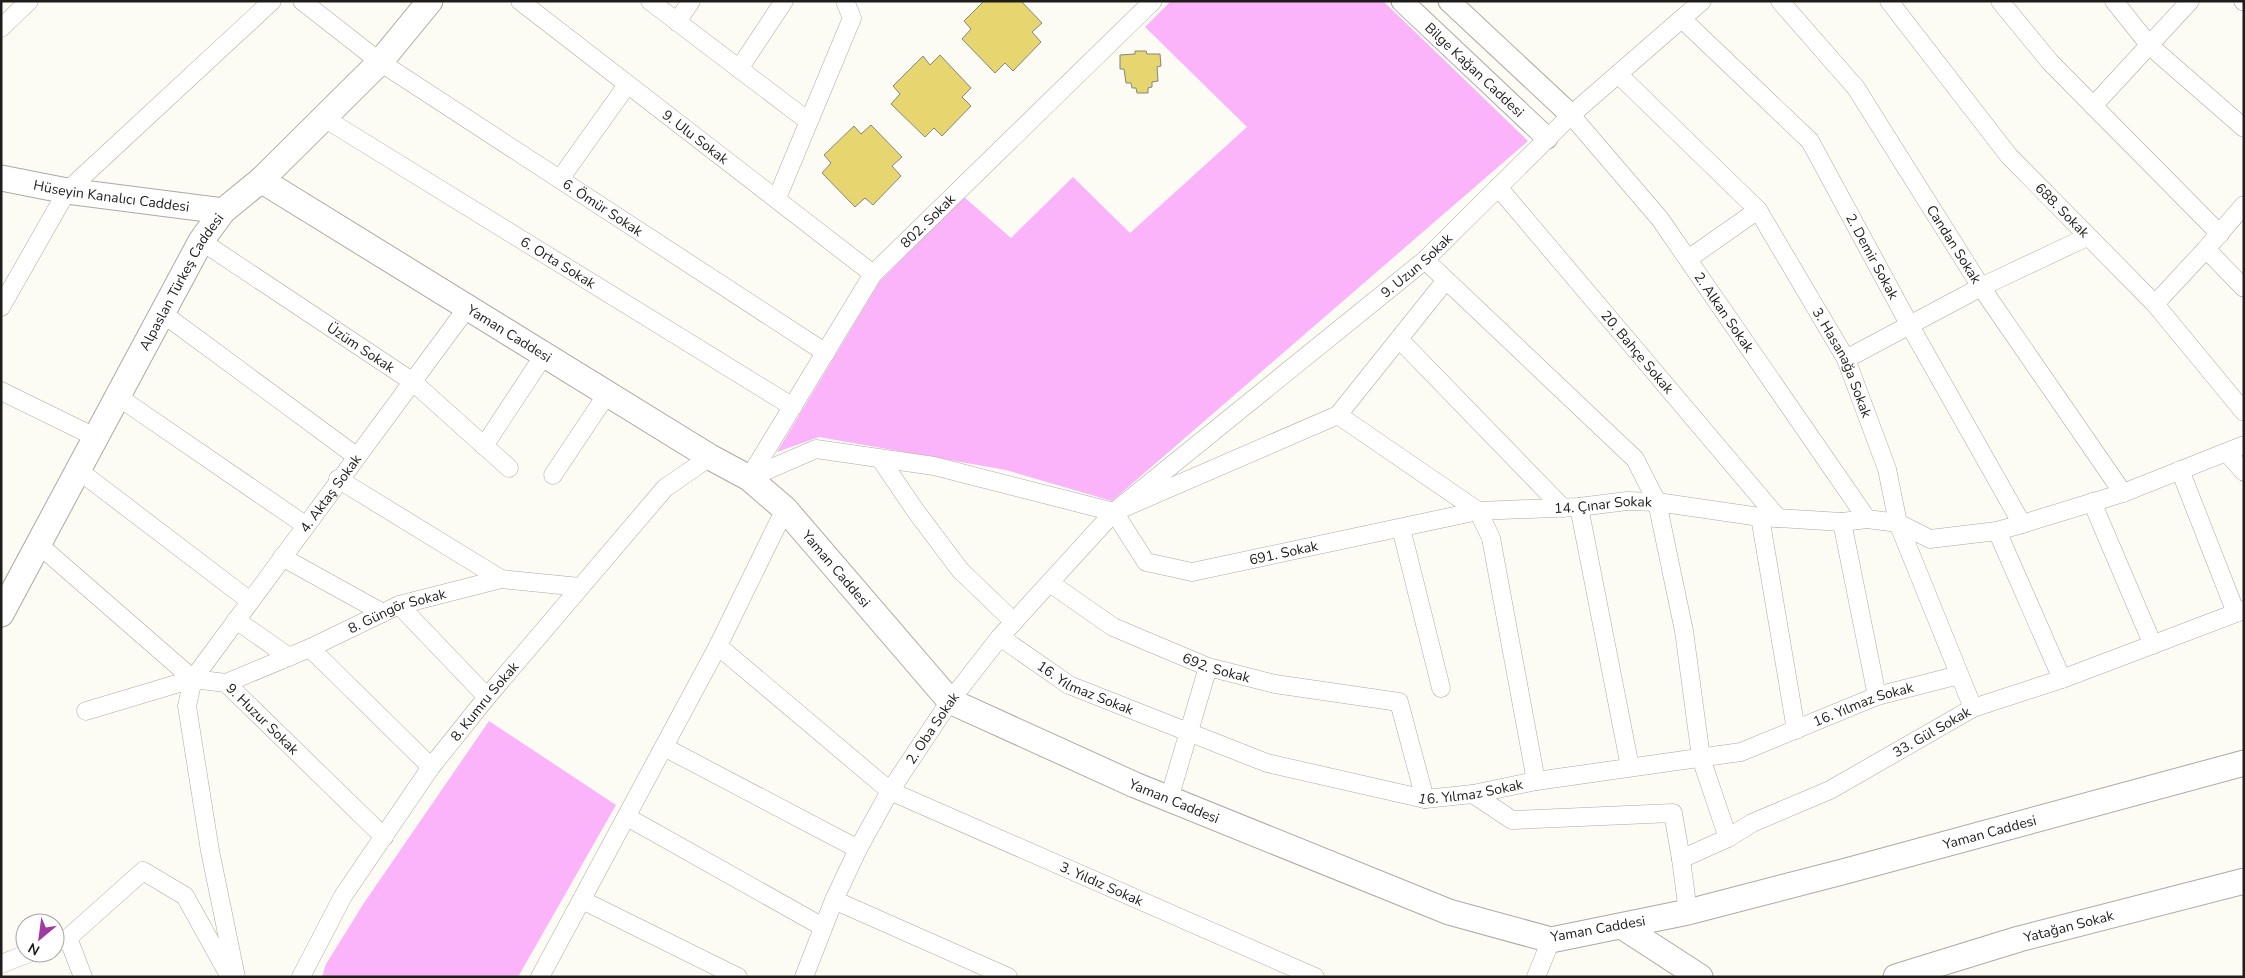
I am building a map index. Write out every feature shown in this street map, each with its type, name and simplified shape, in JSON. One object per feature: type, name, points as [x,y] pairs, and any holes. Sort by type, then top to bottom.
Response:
[{"type":"main road","name":"Alpaslan Türkeş Caddesi","points":[[5,599],[38,544],[200,241],[222,211],[261,180],[380,62],[430,1]]},
{"type":"main road","name":"Hüseyin Kanalıcı Caddesi","points":[[1,178],[67,191],[222,211]]},
{"type":"main road","name":"Yaman Caddesi","points":[[261,180],[710,457],[749,478],[785,509],[950,701],[1169,799],[1449,912],[1551,940],[1623,927],[1846,871],[2244,762]]},
{"type":"main road","name":"Yatağan Sokak","points":[[1896,977],[2019,939],[2244,881]]},
{"type":"main road","points":[[1623,927],[1700,977]]},
{"type":"street","points":[[1,28],[29,1]]},
{"type":"street","points":[[3,300],[67,191],[272,1]]},
{"type":"street","name":"6. Ömür Sokak","points":[[302,1],[380,62],[826,353]]},
{"type":"street","name":"9. Ulu Sokak","points":[[520,1],[873,274]]},
{"type":"street","points":[[650,1],[808,121]]},
{"type":"street","points":[[677,22],[691,1]]},
{"type":"street","points":[[739,69],[784,1]]},
{"type":"street","points":[[777,198],[808,121],[848,9],[858,1]]},
{"type":"street","name":"802. Sokak","points":[[749,478],[873,274],[1153,1]]},
{"type":"street","name":"Bilge Kağan Caddesi","points":[[1402,1],[1547,138]]},
{"type":"street","points":[[1450,1],[1570,115]]},
{"type":"street","name":"9. Uzun Sokak","points":[[1114,512],[1425,260],[1570,115],[1702,1]]},
{"type":"street","name":"Candan Sokak","points":[[1780,1],[1856,88],[1981,287],[2124,492]]},
{"type":"street","name":"688. Sokak","points":[[1889,1],[2009,156],[2155,304],[2244,412]]},
{"type":"street","points":[[2000,1],[2050,62],[2220,234]]},
{"type":"street","points":[[2114,1],[2150,46],[2244,128]]},
{"type":"street","points":[[2093,106],[2190,1]]},
{"type":"street","name":"2. Demir Sokak","points":[[1682,19],[1810,141],[1909,324],[2022,524]]},
{"type":"street","name":"3. Hasanağa Sokak","points":[[1618,74],[1758,210],[1846,359],[1887,469],[1898,523],[1973,708]]},
{"type":"street","points":[[560,179],[627,85]]},
{"type":"street","name":"2. Alkan Sokak","points":[[1570,115],[1660,219],[1867,519]]},
{"type":"street","name":"6. Orta Sokak","points":[[324,118],[793,407]]},
{"type":"street","name":"20. Bahçe Sokak","points":[[1498,187],[1778,518]]},
{"type":"street","points":[[2155,304],[2220,234],[2244,205]]},
{"type":"street","points":[[1688,260],[1758,210]]},
{"type":"street","points":[[1846,359],[1981,287],[2087,237]]},
{"type":"street","name":"Üzüm Sokak","points":[[200,241],[413,382],[509,468]]},
{"type":"street","points":[[2206,249],[2244,288]]},
{"type":"street","points":[[1425,260],[1635,459],[1657,502],[1684,631],[1702,758],[1728,838]]},
{"type":"street","points":[[749,478],[816,449],[881,460],[934,466],[1114,512],[1338,415],[1446,280]]},
{"type":"street","name":"4. Aktaş Sokak","points":[[193,679],[338,479],[467,308]]},
{"type":"street","points":[[162,313],[356,456]]},
{"type":"street","points":[[1398,339],[1571,508],[1630,768]]},
{"type":"street","points":[[484,446],[544,355]]},
{"type":"street","points":[[1,391],[96,437]]},
{"type":"street","points":[[553,475],[607,394]]},
{"type":"street","points":[[117,396],[305,525]]},
{"type":"street","points":[[1338,415],[1478,512],[1491,538],[1536,780]]},
{"type":"street","name":"14. Çınar Sokak","points":[[1478,512],[1571,508],[1627,501],[1657,502],[1760,518],[1842,522],[1867,519],[1898,523],[1930,539],[1997,531],[2022,524],[2124,492],[2244,445]]},
{"type":"street","points":[[2227,453],[2244,472]]},
{"type":"street","name":"8. Kumru Sokak","points":[[301,977],[343,896],[431,767],[487,697],[665,488],[710,457]]},
{"type":"street","points":[[881,460],[960,570],[1014,622]]},
{"type":"street","points":[[78,470],[250,601]]},
{"type":"street","points":[[2180,470],[2240,612]]},
{"type":"street","points":[[338,479],[501,580]]},
{"type":"street","points":[[2092,502],[2153,645]]},
{"type":"street","points":[[540,977],[718,646],[785,509]]},
{"type":"street","name":"691. Sokak","points":[[1114,512],[1146,562],[1192,572],[1478,512]]},
{"type":"street","name":"2. Oba Sokak","points":[[804,977],[822,927],[858,849],[890,791],[950,701],[1000,638],[1114,512]]},
{"type":"street","points":[[1760,518],[1796,730]]},
{"type":"street","points":[[1842,522],[1877,696]]},
{"type":"street","points":[[1401,528],[1441,688]]},
{"type":"street","points":[[1997,531],[2062,679]]},
{"type":"street","points":[[38,544],[193,679]]},
{"type":"street","points":[[282,557],[391,609],[487,697]]},
{"type":"street","name":"8. Güngör Sokak","points":[[226,683],[310,648],[391,609],[501,580],[580,587]]},
{"type":"street","name":"692. Sokak","points":[[1050,583],[1113,627],[1208,667],[1275,684],[1399,702],[1425,799]]},
{"type":"street","name":"33. Gül Sokak","points":[[1681,859],[1728,838],[1752,823],[1830,790],[1973,708],[2062,679],[2240,612]]},
{"type":"street","points":[[236,620],[289,657]]},
{"type":"street","name":"16. Yılmaz Sokak","points":[[1000,638],[1069,685],[1267,763],[1425,799],[1473,794],[1536,780],[1740,752],[1877,696],[1959,675]]},
{"type":"street","name":"3. Yıldız Sokak","points":[[718,646],[890,791],[1315,977]]},
{"type":"street","points":[[310,648],[431,767]]},
{"type":"street","points":[[1169,799],[1208,667]]},
{"type":"street","points":[[86,711],[193,679]]},
{"type":"street","points":[[193,679],[187,706],[210,851],[236,977]]},
{"type":"street","name":"9. Huzur Sokak","points":[[193,679],[226,683],[384,837]]},
{"type":"street","points":[[664,747],[858,849]]},
{"type":"street","points":[[1473,794],[1512,820],[1673,813],[1688,912]]},
{"type":"street","points":[[627,818],[822,927]]},
{"type":"street","points":[[65,937],[143,871],[185,896],[230,977]]},
{"type":"street","points":[[582,900],[738,977]]},
{"type":"street","points":[[834,900],[1008,977]]},
{"type":"street","points":[[1536,977],[1551,940]]},
{"type":"street","points":[[65,947],[83,977]]},
{"type":"street","points":[[1,964],[15,958]]},
{"type":"shaded area","points":[[1171,1],[1383,1],[1528,141],[1112,501],[1006,470],[819,437],[777,452],[880,281],[964,197],[1011,238],[1073,177],[1130,233],[1247,127],[1145,27]]},
{"type":"shaded area","points":[[489,721],[616,805],[518,977],[322,977],[326,964],[364,903]]},
{"type":"building","points":[[984,1],[1021,1],[1042,23],[1032,32],[1041,42],[1013,71],[1005,63],[995,73],[962,39],[971,29],[964,21]]},
{"type":"building","points":[[1135,51],[1146,51],[1147,54],[1160,54],[1161,66],[1157,67],[1158,81],[1152,82],[1152,87],[1148,88],[1148,93],[1137,93],[1136,88],[1132,88],[1131,83],[1126,83],[1124,69],[1120,69],[1120,55],[1135,54]]},
{"type":"building","points":[[940,55],[971,88],[962,97],[971,106],[942,136],[934,128],[925,137],[891,104],[900,94],[893,86],[923,56],[930,65]]},
{"type":"building","points":[[871,125],[902,157],[892,166],[901,176],[873,205],[865,198],[855,207],[822,173],[831,163],[824,155],[854,126],[861,134]]}]
